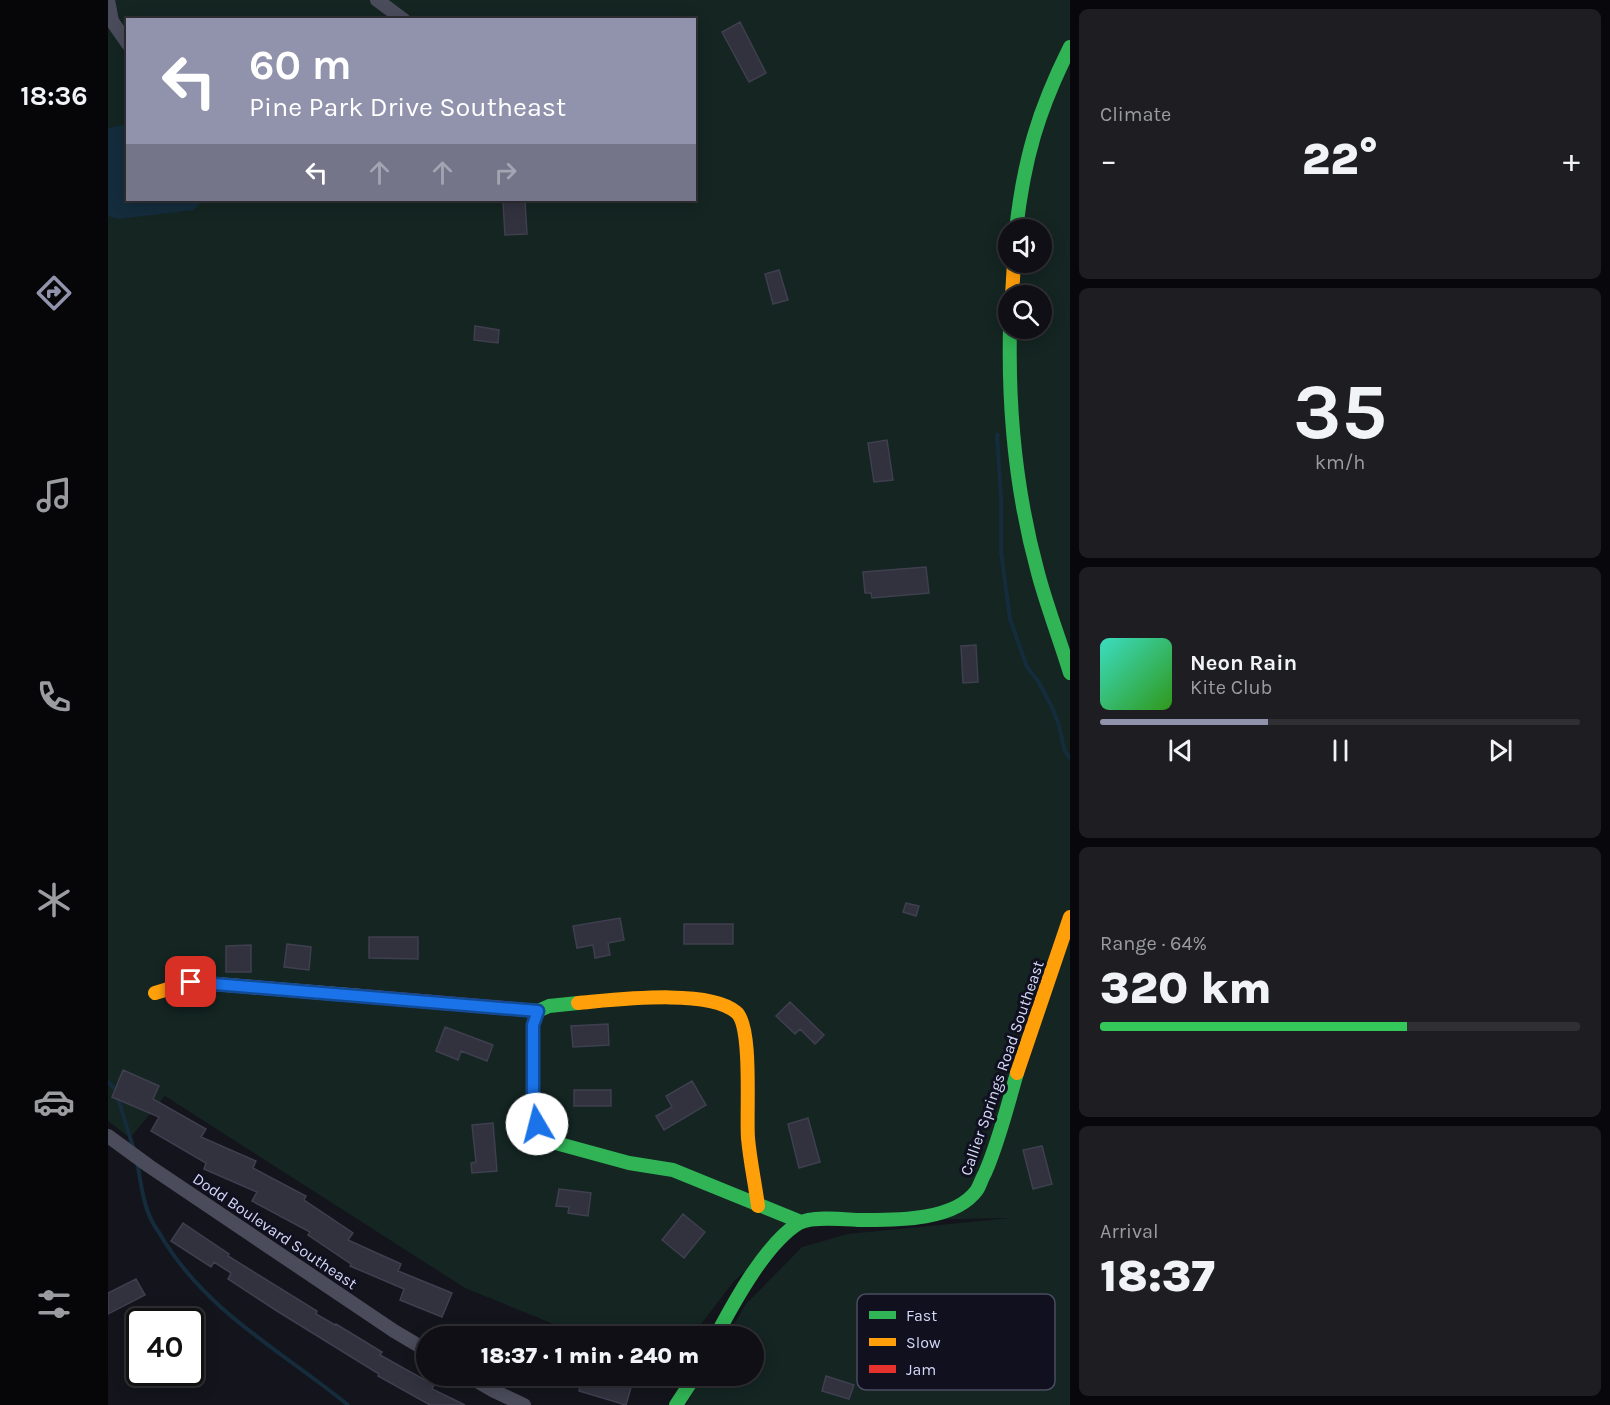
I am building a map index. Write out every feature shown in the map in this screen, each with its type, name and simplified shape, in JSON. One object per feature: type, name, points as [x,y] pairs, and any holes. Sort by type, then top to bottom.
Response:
[{"type":"street","points":[[108,0],[112,21],[126,41]]},
{"type":"street","points":[[376,0],[401,18]]},
{"type":"street","points":[[1017,219],[1031,140],[1050,88],[1070,47]]},
{"type":"street","points":[[1010,339],[1010,400],[1026,516],[1038,573],[1070,673]]},
{"type":"street","name":"Callier Springs Road Southeast","points":[[801,1222],[822,1219],[921,1218],[956,1207],[977,1190],[993,1154],[1070,917]]},
{"type":"street","points":[[155,993],[191,982],[538,1011],[549,1006],[675,997],[701,999],[726,1005],[736,1011],[743,1022],[746,1038],[748,1138],[758,1206]]},
{"type":"street","points":[[538,1011],[533,1025],[533,1110],[537,1124],[552,1142],[629,1163],[673,1170],[801,1222]]},
{"type":"street","name":"Dodd Boulevard Southeast","points":[[108,1136],[157,1172],[416,1344]]},
{"type":"street","points":[[721,1326],[740,1291],[782,1237],[801,1222]]},
{"type":"street","points":[[485,1386],[524,1405]]},
{"type":"street","points":[[675,1405],[688,1386]]},
{"type":"shaded area","points":[[108,0],[1070,0],[1070,1405],[686,1405],[697,1386],[764,1386],[764,1326],[733,1326],[746,1304],[802,1247],[848,1234],[1010,1218],[801,1222],[734,1281],[700,1326],[558,1326],[465,1288],[165,1096],[130,1138],[108,1121]]},
{"type":"water","points":[[126,124],[126,201],[202,201],[194,210],[118,219],[108,216],[108,128]]},
{"type":"building","points":[[740,22],[766,73],[749,82],[722,32]]},
{"type":"building","points":[[525,201],[527,234],[505,235],[503,202]]},
{"type":"building","points":[[779,270],[788,300],[773,304],[765,274]]},
{"type":"building","points":[[475,326],[499,330],[498,343],[474,340]]},
{"type":"building","points":[[887,440],[893,480],[874,482],[868,443]]},
{"type":"building","points":[[926,567],[929,593],[872,598],[871,593],[865,593],[863,572]]},
{"type":"building","points":[[976,645],[978,682],[963,683],[961,646]]},
{"type":"building","points":[[906,903],[919,906],[916,916],[903,912]]},
{"type":"building","points":[[620,918],[624,940],[608,943],[610,955],[595,958],[593,945],[577,948],[573,926]]},
{"type":"building","points":[[684,924],[733,924],[733,944],[684,944]]},
{"type":"building","points":[[369,937],[418,937],[418,959],[369,958]]},
{"type":"building","points":[[287,944],[311,947],[309,970],[284,967]]},
{"type":"building","points":[[251,945],[251,972],[226,972],[226,946]]},
{"type":"building","points":[[790,1002],[824,1035],[815,1044],[800,1029],[795,1034],[776,1016]]},
{"type":"building","points":[[608,1024],[609,1045],[573,1047],[571,1026]]},
{"type":"building","points":[[445,1027],[493,1045],[487,1061],[461,1051],[458,1060],[436,1051]]},
{"type":"building","points":[[123,1070],[159,1086],[153,1099],[206,1129],[201,1137],[256,1161],[253,1168],[306,1196],[304,1200],[353,1233],[348,1240],[401,1264],[398,1271],[452,1293],[442,1317],[400,1300],[404,1289],[350,1266],[351,1264],[308,1235],[310,1232],[252,1201],[257,1192],[204,1169],[206,1163],[151,1131],[159,1117],[112,1097]]},
{"type":"building","points":[[692,1081],[706,1105],[664,1130],[656,1116],[672,1107],[666,1096]]},
{"type":"building","points":[[574,1090],[611,1090],[611,1106],[574,1106]]},
{"type":"building","points":[[808,1118],[820,1162],[799,1168],[788,1124]]},
{"type":"building","points":[[493,1123],[497,1171],[472,1173],[471,1163],[476,1162],[472,1125]]},
{"type":"building","points":[[1042,1146],[1052,1184],[1033,1189],[1023,1150]]},
{"type":"building","points":[[559,1189],[591,1193],[588,1216],[568,1213],[569,1207],[556,1206]]},
{"type":"building","points":[[683,1214],[705,1232],[684,1258],[662,1240]]},
{"type":"building","points":[[183,1223],[229,1254],[228,1256],[317,1311],[316,1314],[382,1352],[380,1355],[416,1375],[416,1386],[434,1386],[432,1389],[465,1405],[430,1405],[378,1376],[379,1374],[228,1279],[231,1273],[214,1262],[211,1267],[171,1241]]},
{"type":"building","points":[[136,1279],[145,1295],[108,1314],[108,1293]]},
{"type":"building","points":[[826,1376],[854,1385],[849,1399],[822,1391]]},
{"type":"building","points":[[580,1386],[631,1386],[626,1405],[579,1391]]},
{"type":"waterway","points":[[998,435],[1001,552],[1010,619],[1027,667],[1038,681],[1052,707],[1064,749],[1070,759]]},
{"type":"waterway","points":[[108,1082],[115,1089],[134,1150]]},
{"type":"waterway","points":[[137,1163],[147,1211],[182,1267],[203,1290],[249,1331],[348,1405]]},
{"type":"traffic: fast","points":[[1017,219],[1023,180],[1034,136],[1049,93],[1070,47]]},
{"type":"traffic: fast","points":[[1010,339],[1012,420],[1024,512],[1042,586],[1070,673]]},
{"type":"traffic: fast","points":[[578,1003],[549,1006],[538,1011],[533,1025],[533,1111],[537,1124],[552,1142],[629,1163],[673,1170],[801,1222]]},
{"type":"traffic: fast","points":[[722,1326],[741,1291],[763,1259],[775,1244],[799,1223],[819,1219],[888,1220],[922,1217],[954,1208],[967,1200],[977,1190],[990,1161],[1017,1073]]},
{"type":"traffic: fast","points":[[676,1405],[688,1386]]},
{"type":"traffic: slow","points":[[1013,273],[1013,285]]},
{"type":"traffic: slow","points":[[1017,1073],[1070,917]]},
{"type":"traffic: slow","points":[[155,993],[191,982],[361,996]]},
{"type":"traffic: slow","points":[[578,1003],[636,998],[683,998],[705,1000],[723,1005],[736,1012],[745,1034],[747,1051],[748,1138],[758,1206]]},
{"type":"traffic: jam","points":[[361,996],[538,1011]]},
{"type":"route","points":[[191,982],[538,1011],[533,1025],[533,1110],[537,1124]]}]
